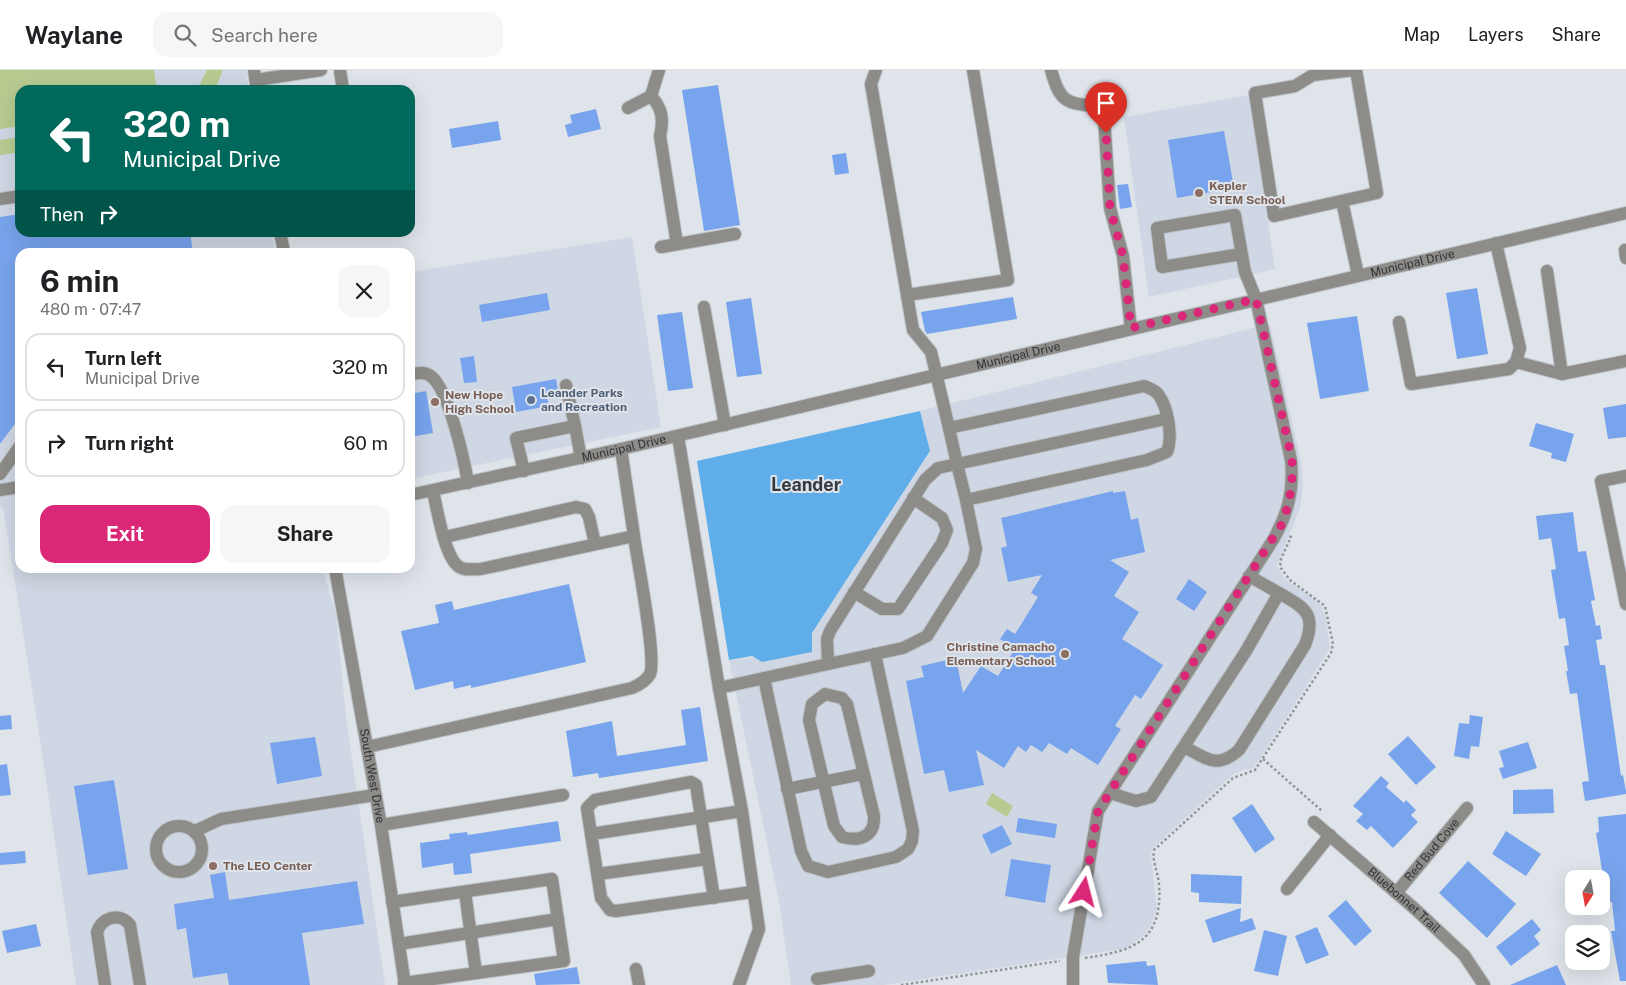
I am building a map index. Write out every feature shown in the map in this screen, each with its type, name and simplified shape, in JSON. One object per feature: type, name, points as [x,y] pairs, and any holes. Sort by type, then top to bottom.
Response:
[{"type":"street","points":[[256,80],[321,70]]},
{"type":"street","points":[[340,70],[342,85]]},
{"type":"street","points":[[628,108],[651,96],[659,70]]},
{"type":"street","points":[[719,688],[904,648],[927,636],[973,563],[976,549],[937,375],[931,352],[914,330],[871,84],[876,70]]},
{"type":"street","points":[[908,295],[1008,280],[973,70]]},
{"type":"street","points":[[1051,70],[1057,91],[1062,96],[1075,105],[1099,108],[1104,116],[1110,208],[1123,256],[1131,328]]},
{"type":"street","points":[[1355,70],[1377,193],[1342,201],[1274,216],[1255,93],[1295,86],[1313,75],[1355,70]]},
{"type":"street","points":[[651,96],[659,104],[662,114],[663,124],[660,136],[677,244]]},
{"type":"street","points":[[0,199],[15,197]]},
{"type":"street","points":[[1342,201],[1358,275]]},
{"type":"street","name":"Municipal Drive","points":[[415,494],[678,436],[1626,213]]},
{"type":"street","points":[[1073,985],[1073,958],[1095,821],[1110,792],[1282,524],[1288,508],[1293,476],[1292,460],[1256,299],[1245,272],[1235,215],[1157,228],[1162,266],[1241,254]]},
{"type":"street","points":[[662,247],[735,234]]},
{"type":"street","points":[[1399,322],[1411,384],[1509,369],[1516,362],[1520,348],[1496,243]]},
{"type":"street","points":[[1547,271],[1562,374]]},
{"type":"street","points":[[704,307],[725,425]]},
{"type":"street","points":[[1516,362],[1562,374],[1626,361]]},
{"type":"street","points":[[415,373],[422,372],[431,376],[439,385],[462,449],[468,483]]},
{"type":"street","points":[[566,385],[581,458]]},
{"type":"street","points":[[949,428],[1144,386],[1156,391],[1162,401],[1171,442],[1167,452],[1147,460],[966,500]]},
{"type":"street","points":[[828,664],[827,639],[830,631],[913,498],[925,480],[938,468],[1166,419]]},
{"type":"street","points":[[524,471],[516,438],[575,426]]},
{"type":"street","points":[[678,436],[719,688],[742,811],[758,929],[739,985]]},
{"type":"street","points":[[367,746],[632,688],[643,682],[650,674],[652,651],[621,449]]},
{"type":"street","points":[[0,474],[15,453]]},
{"type":"street","points":[[1626,476],[1601,481],[1626,604]]},
{"type":"street","points":[[0,490],[15,488]]},
{"type":"street","points":[[432,490],[449,555],[457,565],[466,570],[481,569],[634,536]]},
{"type":"street","points":[[854,592],[882,609],[898,609],[942,543],[946,530],[942,518],[913,498]]},
{"type":"street","points":[[445,537],[576,506],[584,509],[589,517],[595,544]]},
{"type":"street","name":"South West Drive","points":[[336,573],[381,825],[405,984]]},
{"type":"street","points":[[1184,747],[1214,762],[1227,761],[1239,750],[1305,645],[1311,629],[1311,620],[1304,609],[1249,576]]},
{"type":"street","points":[[1110,792],[1136,800],[1151,797],[1246,651],[1279,593]]},
{"type":"street","points":[[764,678],[801,851],[808,866],[828,872],[896,857],[908,849],[912,841],[913,831],[875,654]]},
{"type":"street","points":[[825,694],[842,698],[847,704],[874,824],[866,837],[858,839],[842,837],[837,832],[824,782],[809,712],[812,704],[825,694]]},
{"type":"street","points":[[788,789],[864,774]]},
{"type":"street","points":[[714,898],[696,785],[691,782],[595,800],[587,808],[601,898],[610,910],[616,911],[714,898],[752,892]]},
{"type":"street","points":[[195,831],[221,819],[375,795]]},
{"type":"street","points":[[381,825],[563,795]]},
{"type":"street","name":"Red Bud Cove","points":[[1396,893],[1467,808]]},
{"type":"street","points":[[591,834],[742,811]]},
{"type":"street","name":"Bluebonnet Trail","points":[[1314,822],[1464,955],[1484,985]]},
{"type":"street","points":[[1286,889],[1330,835]]},
{"type":"street","points":[[598,874],[708,859]]},
{"type":"street","points":[[392,902],[552,879],[564,961],[405,984]]},
{"type":"street","points":[[465,892],[476,973]]},
{"type":"street","points":[[105,985],[97,932],[100,924],[107,918],[118,918],[126,920],[130,925],[140,985]]},
{"type":"street","points":[[399,944],[558,919]]},
{"type":"street","points":[[636,969],[639,985]]},
{"type":"street","points":[[817,979],[843,980],[869,971]]},
{"type":"path","points":[[901,985],[1073,958],[1117,953],[1134,947],[1146,936],[1155,921],[1159,904],[1159,882],[1154,862],[1154,850],[1232,778],[1255,770],[1331,653],[1333,644],[1325,606],[1290,580],[1280,567],[1281,559],[1291,537]]},
{"type":"path","points":[[1263,759],[1323,812]]},
{"type":"shaded area","points":[[0,70],[246,70],[248,85],[15,85],[15,237],[273,237],[274,248],[15,248],[15,573],[324,573],[336,614],[346,717],[385,985],[76,985],[3,507],[0,507]]},
{"type":"shaded area","name":"Kepler STEM School","points":[[1249,95],[1275,269],[1149,297],[1124,117]]},
{"type":"shaded area","points":[[632,237],[661,427],[415,478],[415,271]]},
{"type":"shaded area","name":"Christine Camacho Elementary School","points":[[1270,324],[1301,461],[1303,485],[1300,508],[1277,566],[1285,579],[1319,602],[1326,617],[1330,649],[1254,768],[1243,770],[1231,776],[1153,848],[1151,854],[1157,910],[1150,927],[1142,937],[1128,947],[1116,950],[884,985],[791,985],[779,901],[729,660],[812,652],[812,633],[930,452],[920,411]]},
{"type":"green space","points":[[0,70],[154,70],[156,85],[15,85],[15,127],[0,129]]},
{"type":"green space","points":[[207,70],[223,70],[217,85],[200,85]]},
{"type":"green space","points":[[15,138],[15,153],[0,155],[0,140]]},
{"type":"green space","points":[[992,793],[1013,806],[1007,817],[986,804]]},
{"type":"water","points":[[920,411],[930,451],[812,633],[812,652],[762,662],[752,656],[729,660],[697,461]]},
{"type":"building","points":[[718,85],[740,225],[704,231],[682,90]]},
{"type":"building","points":[[596,109],[601,129],[568,137],[565,125],[572,123],[570,115]]},
{"type":"building","points":[[498,121],[501,140],[452,148],[449,129]]},
{"type":"building","points":[[1224,131],[1234,188],[1177,198],[1168,140]]},
{"type":"building","points":[[846,153],[849,173],[835,175],[832,155]]},
{"type":"building","points":[[1128,184],[1132,207],[1120,209],[1117,185]]},
{"type":"building","points":[[15,215],[15,237],[191,237],[192,248],[15,248],[15,424],[0,444],[0,217]]},
{"type":"building","points":[[1477,288],[1488,354],[1457,359],[1446,293]]},
{"type":"building","points":[[547,293],[550,310],[482,322],[479,305]]},
{"type":"building","points":[[1013,297],[1017,319],[927,334],[925,331],[921,312]]},
{"type":"building","points":[[751,298],[762,374],[737,377],[726,302]]},
{"type":"building","points":[[682,312],[693,388],[668,391],[657,315]]},
{"type":"building","points":[[1357,316],[1369,391],[1320,399],[1307,323]]},
{"type":"building","points":[[474,356],[477,382],[464,383],[460,358]]},
{"type":"building","name":"Leander Parks and Recreation","points":[[556,379],[558,391],[546,393],[549,406],[516,412],[512,387]]},
{"type":"building","points":[[426,391],[433,433],[415,436],[415,393]]},
{"type":"building","points":[[1626,404],[1626,437],[1608,439],[1603,408]]},
{"type":"building","points":[[1536,423],[1574,434],[1566,462],[1551,458],[1552,453],[1529,446]]},
{"type":"building","points":[[1113,491],[1113,493],[1125,491],[1131,520],[1138,518],[1145,552],[1110,560],[1129,572],[1114,596],[1139,612],[1122,639],[1163,665],[1141,699],[1135,695],[1115,726],[1121,729],[1098,765],[1071,748],[1067,754],[1049,743],[1042,752],[1031,745],[1026,752],[1018,746],[1004,768],[976,750],[984,785],[949,792],[944,770],[924,774],[906,681],[924,677],[921,666],[956,658],[963,693],[981,666],[998,676],[1015,649],[1000,639],[1007,629],[1015,634],[1038,597],[1031,593],[1042,575],[1008,582],[1001,548],[1007,546],[1001,518]]},
{"type":"building","points":[[1573,512],[1578,552],[1586,551],[1595,600],[1591,601],[1596,626],[1600,625],[1602,639],[1596,640],[1600,665],[1605,665],[1621,776],[1623,775],[1626,791],[1626,794],[1585,801],[1582,782],[1589,781],[1577,693],[1570,694],[1566,671],[1568,671],[1564,646],[1569,645],[1565,618],[1559,619],[1551,570],[1556,569],[1551,538],[1539,540],[1536,516]]},
{"type":"building","points":[[1189,579],[1207,592],[1194,611],[1176,599]]},
{"type":"building","points":[[569,584],[586,662],[471,688],[471,685],[454,689],[453,681],[415,690],[401,631],[439,623],[435,605],[452,601],[454,610]]},
{"type":"building","points":[[700,707],[708,761],[599,778],[598,773],[573,777],[566,731],[612,721],[617,756],[686,745],[681,710]]},
{"type":"building","points":[[11,715],[12,729],[0,730],[0,716]]},
{"type":"building","points":[[1470,715],[1483,717],[1479,747],[1471,746],[1469,759],[1454,756],[1459,723],[1469,724]]},
{"type":"building","points":[[1408,736],[1436,767],[1416,785],[1388,754]]},
{"type":"building","points":[[315,737],[322,776],[277,784],[270,743]]},
{"type":"building","points":[[1528,742],[1537,768],[1503,779],[1499,768],[1504,767],[1499,751]]},
{"type":"building","points":[[7,764],[11,795],[0,796],[0,765]]},
{"type":"building","points":[[1381,776],[1389,783],[1386,787],[1404,803],[1406,800],[1416,810],[1411,815],[1418,822],[1393,848],[1371,826],[1367,830],[1356,821],[1363,814],[1353,806]]},
{"type":"building","points":[[114,780],[128,869],[88,875],[74,786]]},
{"type":"building","points":[[1553,789],[1554,813],[1513,814],[1513,790]]},
{"type":"building","points":[[1252,804],[1275,839],[1255,853],[1232,818]]},
{"type":"building","points":[[1626,814],[1626,981],[1620,981],[1611,931],[1615,931],[1612,902],[1610,902],[1610,870],[1602,870],[1596,833],[1599,832],[1598,817]]},
{"type":"building","points":[[1018,818],[1057,824],[1055,838],[1016,832]]},
{"type":"building","points":[[558,821],[561,841],[470,854],[472,873],[454,875],[453,863],[422,868],[420,843],[450,839],[449,834],[467,832],[468,835]]},
{"type":"building","points":[[1002,825],[1012,844],[991,854],[982,835]]},
{"type":"building","points":[[1506,831],[1541,854],[1526,876],[1492,854]]},
{"type":"building","points":[[25,851],[26,863],[0,865],[0,853]]},
{"type":"building","points":[[1011,859],[1051,865],[1045,903],[1005,896]]},
{"type":"building","points":[[1468,861],[1516,904],[1487,938],[1439,893]]},
{"type":"building","points":[[225,872],[229,900],[357,881],[364,924],[302,933],[310,985],[229,985],[227,973],[193,978],[186,928],[177,930],[174,904],[214,898],[210,875]]},
{"type":"building","points":[[1191,874],[1242,876],[1241,904],[1199,902],[1199,893],[1191,892]]},
{"type":"building","points":[[1346,900],[1372,931],[1355,946],[1328,916]]},
{"type":"building","points":[[1241,908],[1240,922],[1252,918],[1256,929],[1213,943],[1205,920]]},
{"type":"building","points":[[1532,919],[1541,930],[1534,936],[1540,944],[1511,966],[1496,947]]},
{"type":"building","points":[[36,924],[41,946],[7,953],[2,931]]},
{"type":"building","points":[[1317,927],[1329,955],[1306,964],[1295,936]]},
{"type":"building","points":[[1264,930],[1287,936],[1278,976],[1254,971]]},
{"type":"building","points":[[1146,961],[1147,966],[1155,965],[1158,985],[1108,983],[1106,965]]},
{"type":"building","points":[[1557,965],[1566,985],[1510,985]]},
{"type":"building","points":[[577,967],[580,984],[536,985],[534,974]]},
{"type":"place","name":"Kepler STEM School","points":[[1199,193]]},
{"type":"place","name":"Leander Parks and Recreation","points":[[531,400]]},
{"type":"place","name":"New Hope High School","points":[[435,402]]},
{"type":"place","name":"Christine Camacho Elementary School","points":[[1065,654]]},
{"type":"place","name":"The LEO Center","points":[[213,866]]},
{"type":"district","name":"Leander","points":[[806,484]]},
{"type":"route","points":[[1084,892],[1092,833],[1098,811],[1273,540],[1288,508],[1293,476],[1292,460],[1256,299],[1131,328],[1123,256],[1110,208],[1106,133]]}]
